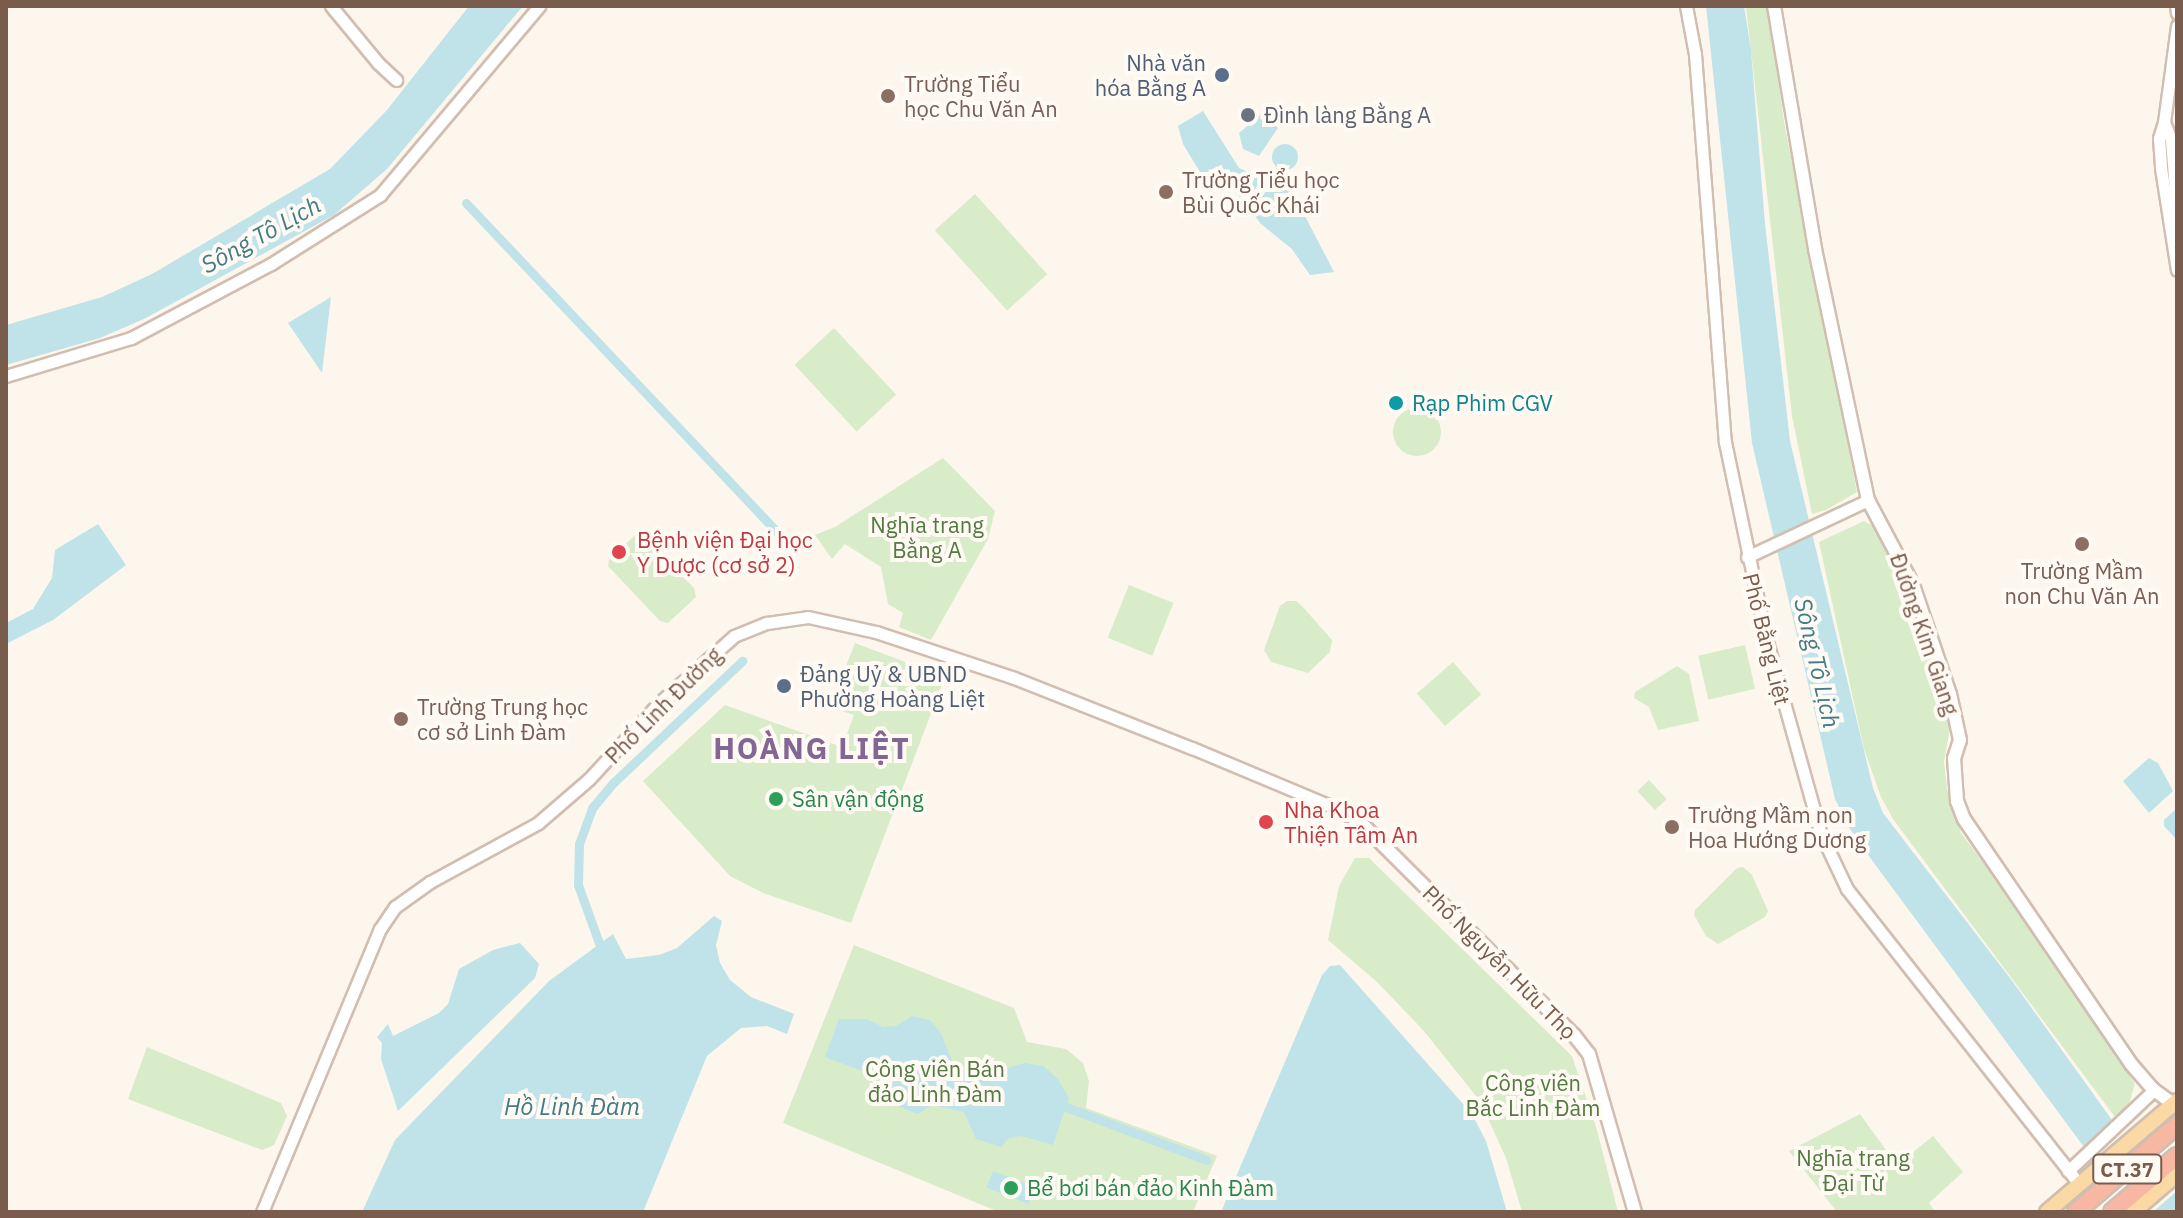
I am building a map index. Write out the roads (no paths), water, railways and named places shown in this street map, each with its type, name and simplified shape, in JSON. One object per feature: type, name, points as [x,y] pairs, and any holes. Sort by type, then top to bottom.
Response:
[{"type":"highway","name":"CT.37","points":[[2076,1212],[2177,1125]]},
{"type":"highway","name":"CT.37","points":[[2112,1212],[2177,1156]]},
{"type":"main road","name":"Đường Kim Giang","points":[[1774,6],[1815,249],[1868,500],[1909,575],[1950,694],[1960,740],[1954,780],[1964,819],[2131,1064],[2154,1090],[2176,1104]]},
{"type":"main road","name":"Phố Nguyễn Hữu Thọ","points":[[1361,823],[1574,1035],[1589,1054],[1635,1212]]},
{"type":"main road","points":[[2047,1212],[2176,1104]]},
{"type":"main road","points":[[2133,1212],[2177,1174]]},
{"type":"street","points":[[331,6],[396,80]]},
{"type":"street","points":[[6,376],[113,345],[253,274],[380,195],[539,6]]},
{"type":"street","name":"Phố Bằng Liệt","points":[[1686,6],[1695,54],[1717,379],[1725,442],[1747,557],[1802,777],[1820,832],[1847,889],[2083,1181]]},
{"type":"street","points":[[2176,6],[2177,13]]},
{"type":"street","points":[[2177,26],[2159,138],[2177,270]]},
{"type":"street","points":[[2164,122],[2171,139],[2177,214]]},
{"type":"street","points":[[1747,557],[1868,500]]},
{"type":"street","name":"Phố Linh Đường","points":[[262,1212],[380,929],[395,907],[430,882],[538,823],[589,779],[660,702],[734,636],[767,623],[808,617],[876,632],[1014,678],[1338,809],[1361,823]]},
{"type":"street","points":[[2072,1168],[2154,1090]]},
{"type":"water","name":"Sông Tô Lịch","points":[[469,6],[523,6],[387,169],[334,215],[144,319],[100,338],[6,365],[6,325],[102,297],[152,274],[330,169],[387,110]]},
{"type":"water","name":"Sông Tô Lịch","points":[[1706,6],[1744,6],[1790,441],[1873,788],[1883,813],[2013,982],[2122,1134],[2177,1182],[2177,1212],[2153,1212],[2119,1185],[2081,1143],[1874,863],[1850,829],[1835,799],[1752,443]]},
{"type":"water","points":[[1203,111],[1239,168],[1293,193],[1334,272],[1310,275],[1292,249],[1261,224],[1225,178],[1203,177],[1183,144],[1178,126]]},
{"type":"water","points":[[1265,111],[1278,128],[1259,156],[1243,149],[1239,133]]},
{"type":"water","points":[[1285,144],[1294,148],[1298,157],[1294,166],[1285,170],[1276,166],[1272,157],[1276,148]]},
{"type":"water","points":[[331,297],[322,373],[288,323]]},
{"type":"water","points":[[98,524],[126,565],[53,620],[6,644],[6,623],[33,609],[52,578],[55,550]]},
{"type":"water","points":[[2149,758],[2158,763],[2173,791],[2149,813],[2123,781]]},
{"type":"water","points":[[2177,808],[2177,840],[2164,826],[2164,820]]},
{"type":"water","name":"Hồ Linh Đàm","points":[[714,916],[722,921],[716,945],[720,963],[730,980],[751,997],[794,1014],[787,1034],[767,1026],[741,1028],[707,1056],[643,1212],[362,1212],[395,1140],[549,981],[613,934],[626,959],[659,955],[677,948]]},
{"type":"water","points":[[520,943],[539,964],[535,978],[398,1111],[381,1059],[382,1043],[377,1037],[388,1024],[393,1036],[439,1013],[448,1004],[459,969],[493,950]]},
{"type":"water","points":[[1340,965],[1472,1114],[1486,1141],[1507,1212],[1221,1212],[1322,975],[1330,966]]},
{"type":"water","points":[[912,1016],[930,1020],[941,1033],[953,1063],[966,1070],[981,1075],[1025,1063],[1043,1066],[1057,1078],[1069,1098],[1053,1145],[1021,1136],[1009,1138],[1001,1147],[976,1139],[964,1112],[932,1105],[918,1114],[892,1104],[890,1092],[878,1077],[825,1057],[839,1019],[867,1019],[883,1027],[896,1026]]},
{"type":"water","name":"Bể bơi bán đảo Kinh Đàm","points":[[993,1171],[1035,1187],[1029,1204],[987,1188]]},
{"type":"waterway","points":[[466,203],[792,548]]},
{"type":"waterway","points":[[599,943],[578,885],[579,844],[592,808],[613,783],[742,661]]},
{"type":"waterway","points":[[1066,1107],[1206,1160]]},
{"type":"place","name":"Nhà văn hóa Bằng A","points":[[1222,75]]},
{"type":"place","name":"Trường Tiểu học Chu Văn An","points":[[888,96]]},
{"type":"place","name":"Đình làng Bằng A","points":[[1248,115]]},
{"type":"place","name":"Trường Tiểu học Bùi Quốc Khái","points":[[1166,192]]},
{"type":"place","name":"Rạp Phim CGV","points":[[1396,403]]},
{"type":"place","name":"Trường Mầm non Chu Văn An","points":[[2082,544]]},
{"type":"place","name":"Bệnh viện Đại học Y Dược (cơ sở 2)","points":[[619,552]]},
{"type":"place","name":"Đảng Uỷ & UBND Phường Hoàng Liệt","points":[[784,686]]},
{"type":"place","name":"Trường Trung học cơ sở Linh Đàm","points":[[401,719]]},
{"type":"place","name":"Sân vận động","points":[[776,799]]},
{"type":"place","name":"Nha Khoa Thiện Tâm An","points":[[1266,822]]},
{"type":"place","name":"Trường Mầm non Hoa Hướng Dương","points":[[1672,827]]},
{"type":"place","name":"Bể bơi bán đảo Kinh Đàm","points":[[1011,1188]]},
{"type":"district","name":"HOÀNG LIỆT","points":[[812,748]]},
{"type":"park label","name":"Nghĩa trang Bằng A","points":[[927,536]]},
{"type":"park label","name":"Công viên Bán đảo Linh Đàm","points":[[935,1080]]},
{"type":"park label","name":"Công viên Bắc Linh Đàm","points":[[1533,1094]]},
{"type":"park label","name":"Nghĩa trang Đại Từ","points":[[1853,1170]]}]
